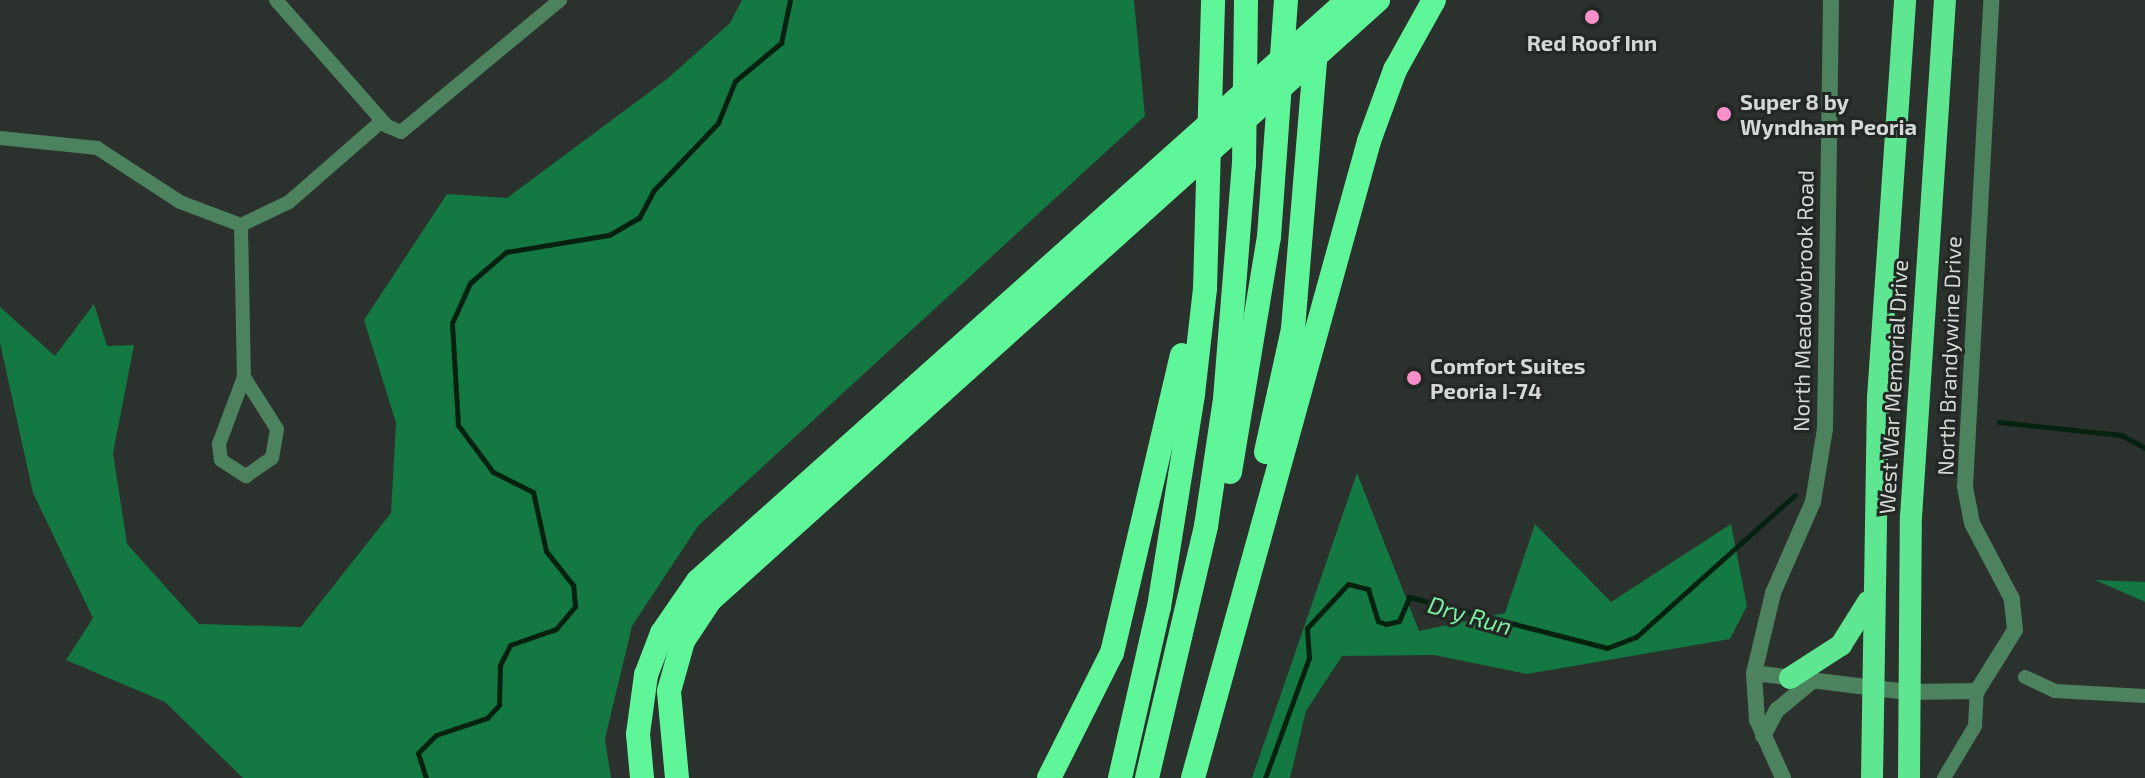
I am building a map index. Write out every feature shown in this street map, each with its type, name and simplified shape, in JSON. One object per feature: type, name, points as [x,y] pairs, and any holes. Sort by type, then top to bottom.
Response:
[{"type":"highway","points":[[1120,778],[1165,576],[1205,289],[1213,0]]},
{"type":"highway","points":[[1147,778],[1206,526],[1239,259],[1246,0]]},
{"type":"highway","points":[[1206,526],[1230,473],[1255,340],[1274,192],[1286,0]]},
{"type":"highway","points":[[1192,778],[1286,371],[1325,0]]},
{"type":"highway","points":[[1192,778],[1369,141],[1395,70],[1434,0]]},
{"type":"highway","name":"West War Memorial Drive","points":[[1872,778],[1872,594],[1888,193],[1905,0]]},
{"type":"highway","name":"West War Memorial Drive","points":[[1909,778],[1907,692],[1917,397],[1945,0]]},
{"type":"highway","points":[[642,778],[638,734],[646,675],[662,633],[693,587],[1169,161],[1362,5]]},
{"type":"highway","points":[[677,778],[669,691],[683,641],[704,606],[1170,189],[1362,5]]},
{"type":"highway","points":[[1049,778],[1112,653],[1185,336],[1205,289]]},
{"type":"highway","points":[[1801,680],[1841,645],[1872,594]]},
{"type":"street","points":[[276,0],[382,121],[397,132],[416,126],[560,0]]},
{"type":"street","name":"North Meadowbrook Road","points":[[1783,778],[1763,736],[1754,673],[1773,593],[1813,502],[1825,429],[1831,0]]},
{"type":"street","name":"North Brandywine Drive","points":[[1944,778],[1975,726],[1977,691],[2015,630],[2012,599],[1972,523],[1965,486],[1991,0]]},
{"type":"street","points":[[0,138],[97,148],[180,202],[241,225],[289,202],[382,121]]},
{"type":"street","points":[[241,225],[244,377],[219,444],[221,460],[246,476],[272,458],[277,429],[244,377]]},
{"type":"street","points":[[1754,673],[1907,692],[1977,691]]},
{"type":"street","points":[[2025,677],[2055,691],[2145,696]]},
{"type":"street","points":[[1763,736],[1777,710],[1801,680]]},
{"type":"green space","points":[[742,0],[1134,0],[1145,116],[698,526],[632,626],[605,739],[611,778],[243,778],[165,702],[66,660],[93,618],[33,493],[0,343],[0,307],[55,356],[94,304],[107,346],[134,345],[113,453],[127,544],[199,624],[301,627],[391,513],[396,423],[364,320],[447,194],[507,198],[667,79],[730,23]]},
{"type":"green space","points":[[1357,473],[1419,631],[1505,613],[1535,524],[1611,602],[1731,524],[1747,606],[1730,639],[1527,674],[1434,655],[1342,656],[1306,711],[1290,778],[1252,778]]},
{"type":"green space","points":[[2095,580],[2145,582],[2145,602]]},
{"type":"waterway","points":[[426,778],[418,753],[436,735],[487,718],[499,705],[500,665],[510,645],[556,629],[575,606],[573,585],[546,551],[533,492],[493,472],[458,425],[452,323],[470,283],[506,252],[609,235],[639,218],[654,190],[718,123],[735,81],[781,43],[790,0]]},
{"type":"waterway","name":"Dry Run","points":[[1999,422],[2121,435],[2145,448]]},
{"type":"waterway","name":"Dry Run","points":[[1265,778],[1309,658],[1307,628],[1348,584],[1368,589],[1378,621],[1386,624],[1399,621],[1409,597],[1607,648],[1636,637],[1795,495]]},
{"type":"place","name":"Red Roof Inn","points":[[1592,17]]},
{"type":"place","name":"Super 8 by Wyndham Peoria","points":[[1724,114]]},
{"type":"place","name":"Comfort Suites Peoria I-74","points":[[1414,378]]}]
